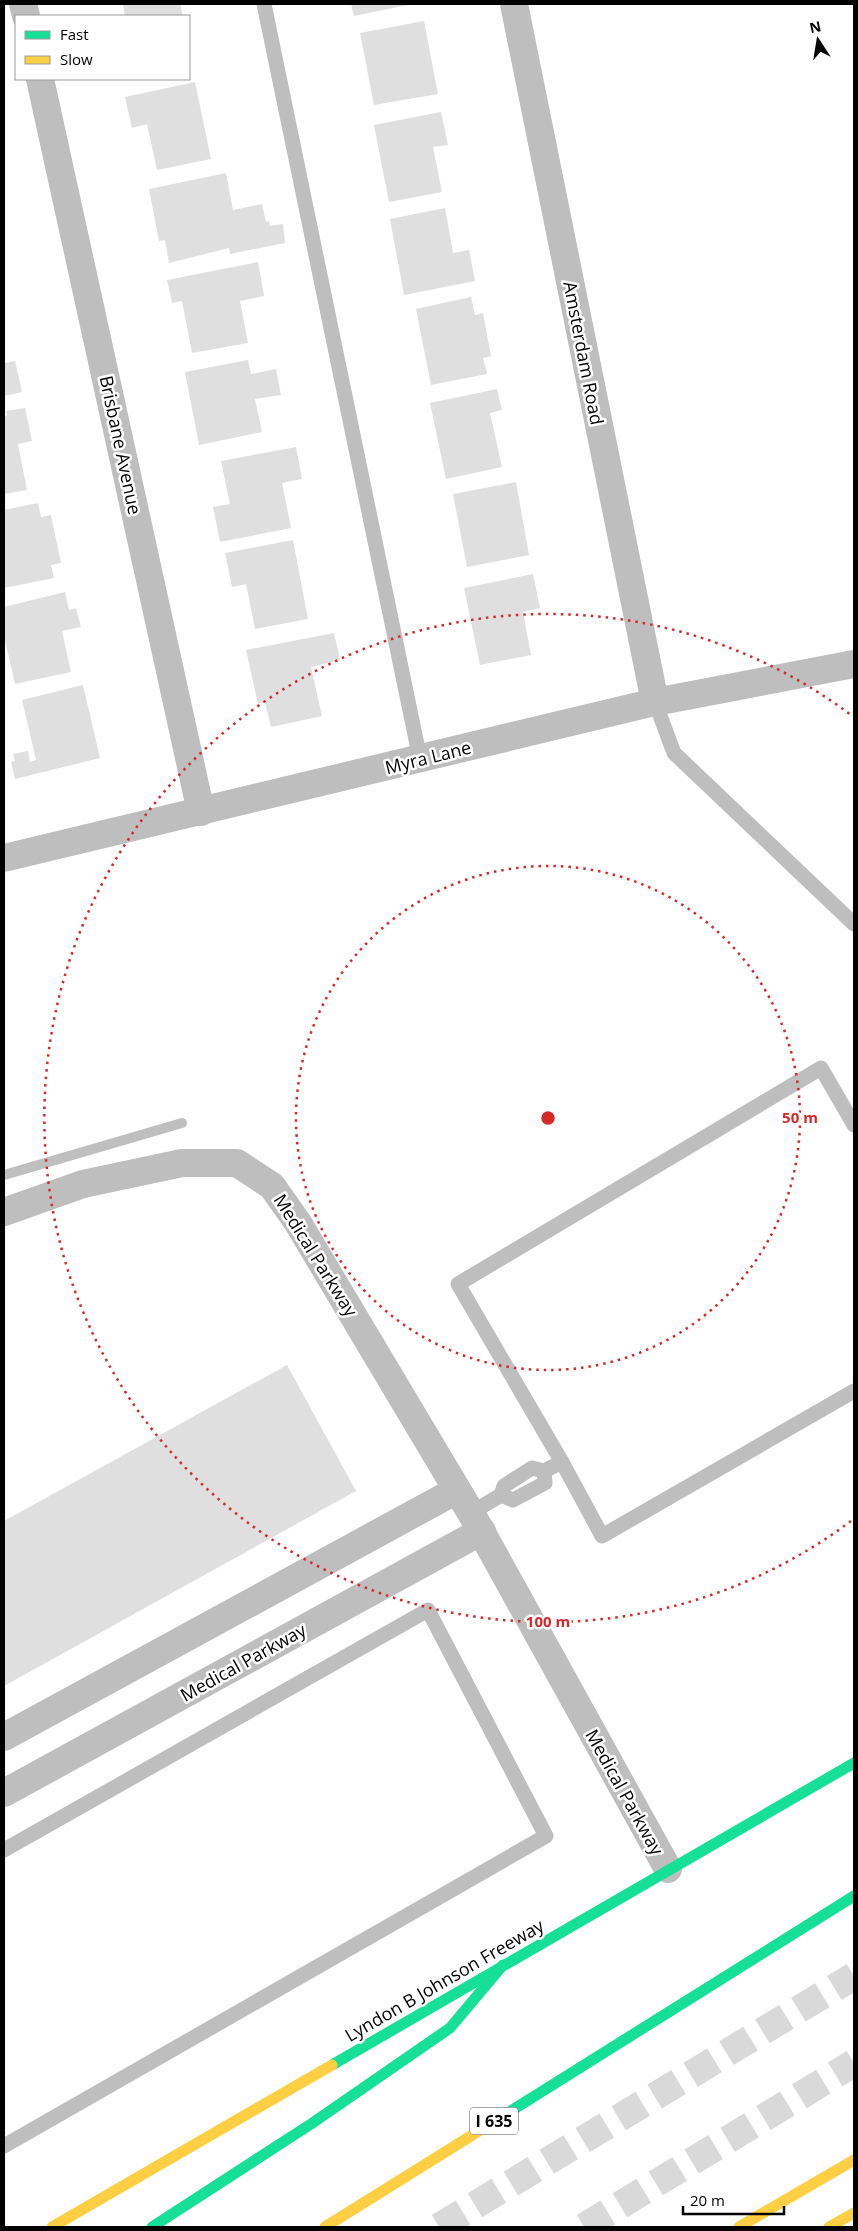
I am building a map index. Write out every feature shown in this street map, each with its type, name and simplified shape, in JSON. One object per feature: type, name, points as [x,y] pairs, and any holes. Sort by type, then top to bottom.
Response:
[{"type":"main road","name":"Lyndon B Johnson Freeway","points":[[52,2227],[854,1763]]},
{"type":"main road","name":"I 635","points":[[325,2227],[854,1896]]},
{"type":"main road","points":[[152,2227],[311,2124],[450,2028],[503,1966]]},
{"type":"main road","points":[[739,2227],[854,2160]]},
{"type":"main road","points":[[829,2227],[854,2213]]},
{"type":"street","name":"Amsterdam Road","points":[[514,4],[655,702]]},
{"type":"street","name":"Brisbane Avenue","points":[[40,80],[202,812]]},
{"type":"street","name":"Myra Lane","points":[[4,858],[655,702],[854,664]]},
{"type":"street","name":"Medical Parkway","points":[[4,1212],[83,1184],[173,1165],[237,1163],[272,1186],[298,1223],[477,1522],[668,1869]]},
{"type":"street","points":[[4,1737],[457,1490]]},
{"type":"street","name":"Medical Parkway","points":[[4,1793],[477,1522]]},
{"type":"lane","points":[[264,4],[420,759]]},
{"type":"lane","points":[[655,702],[674,753],[854,924]]},
{"type":"lane","points":[[854,1126],[821,1068],[458,1284],[562,1462],[602,1536],[854,1391]]},
{"type":"lane","points":[[477,1522],[501,1495],[514,1500],[545,1483],[544,1471],[562,1462]]},
{"type":"lane","points":[[4,1850],[428,1610],[546,1836],[4,2146]]},
{"type":"building","points":[[123,4],[180,4],[183,15],[125,15]]},
{"type":"building","points":[[351,4],[407,4],[408,5],[354,16]]},
{"type":"building","points":[[424,21],[438,94],[374,105],[360,33]]},
{"type":"building","points":[[195,82],[211,159],[157,170],[147,124],[132,128],[125,97]]},
{"type":"building","points":[[441,112],[448,145],[433,147],[442,192],[389,202],[374,125]]},
{"type":"building","points":[[226,173],[233,210],[262,204],[266,222],[269,221],[270,226],[283,224],[285,243],[230,254],[229,248],[169,263],[165,240],[159,241],[149,189]]},
{"type":"building","points":[[445,208],[453,253],[469,250],[475,281],[404,295],[390,219]]},
{"type":"building","points":[[258,262],[264,296],[240,301],[248,343],[192,353],[182,301],[172,303],[167,280]]},
{"type":"building","points":[[471,297],[475,315],[483,313],[491,356],[483,358],[487,374],[431,385],[416,309]]},
{"type":"building","points":[[248,360],[251,374],[276,369],[281,395],[255,399],[262,432],[199,445],[185,372]]},
{"type":"building","points":[[15,361],[22,392],[4,396],[4,363]]},
{"type":"building","points":[[497,389],[502,410],[490,413],[502,467],[446,479],[430,403]]},
{"type":"building","points":[[25,408],[32,441],[18,444],[27,490],[4,494],[4,416],[7,416],[6,411]]},
{"type":"building","points":[[296,447],[302,479],[282,483],[291,528],[220,542],[213,507],[230,504],[221,461]]},
{"type":"building","points":[[516,482],[529,555],[467,567],[453,494]]},
{"type":"building","points":[[38,503],[41,517],[51,515],[61,563],[51,565],[54,578],[4,588],[4,510]]},
{"type":"building","points":[[293,540],[308,619],[255,629],[246,584],[232,587],[225,553]]},
{"type":"building","points":[[533,574],[540,608],[523,612],[531,655],[480,665],[464,588]]},
{"type":"building","points":[[65,592],[69,610],[76,608],[81,627],[62,631],[71,672],[15,684],[4,636],[4,607]]},
{"type":"building","points":[[334,633],[340,660],[311,667],[322,716],[271,727],[265,702],[258,704],[246,650]]},
{"type":"building","points":[[83,685],[100,758],[15,779],[11,762],[15,761],[13,754],[28,751],[30,762],[36,760],[22,700]]},
{"type":"building","points":[[287,1365],[356,1491],[4,1686],[4,1521]]},
{"type":"waterway","points":[[4,1175],[182,1123]]},
{"type":"tunnel","points":[[439,2227],[854,1976]]},
{"type":"tunnel","points":[[584,2227],[854,2063]]},
{"type":"traffic: fast","points":[[332,2065],[854,1763]]},
{"type":"traffic: fast","points":[[482,2129],[854,1896]]},
{"type":"traffic: fast","points":[[152,2227],[311,2124],[450,2028],[503,1965]]},
{"type":"traffic: slow","points":[[52,2227],[332,2065]]},
{"type":"traffic: slow","points":[[325,2227],[482,2129]]},
{"type":"traffic: slow","points":[[739,2227],[854,2160]]},
{"type":"traffic: slow","points":[[829,2227],[854,2213]]}]
